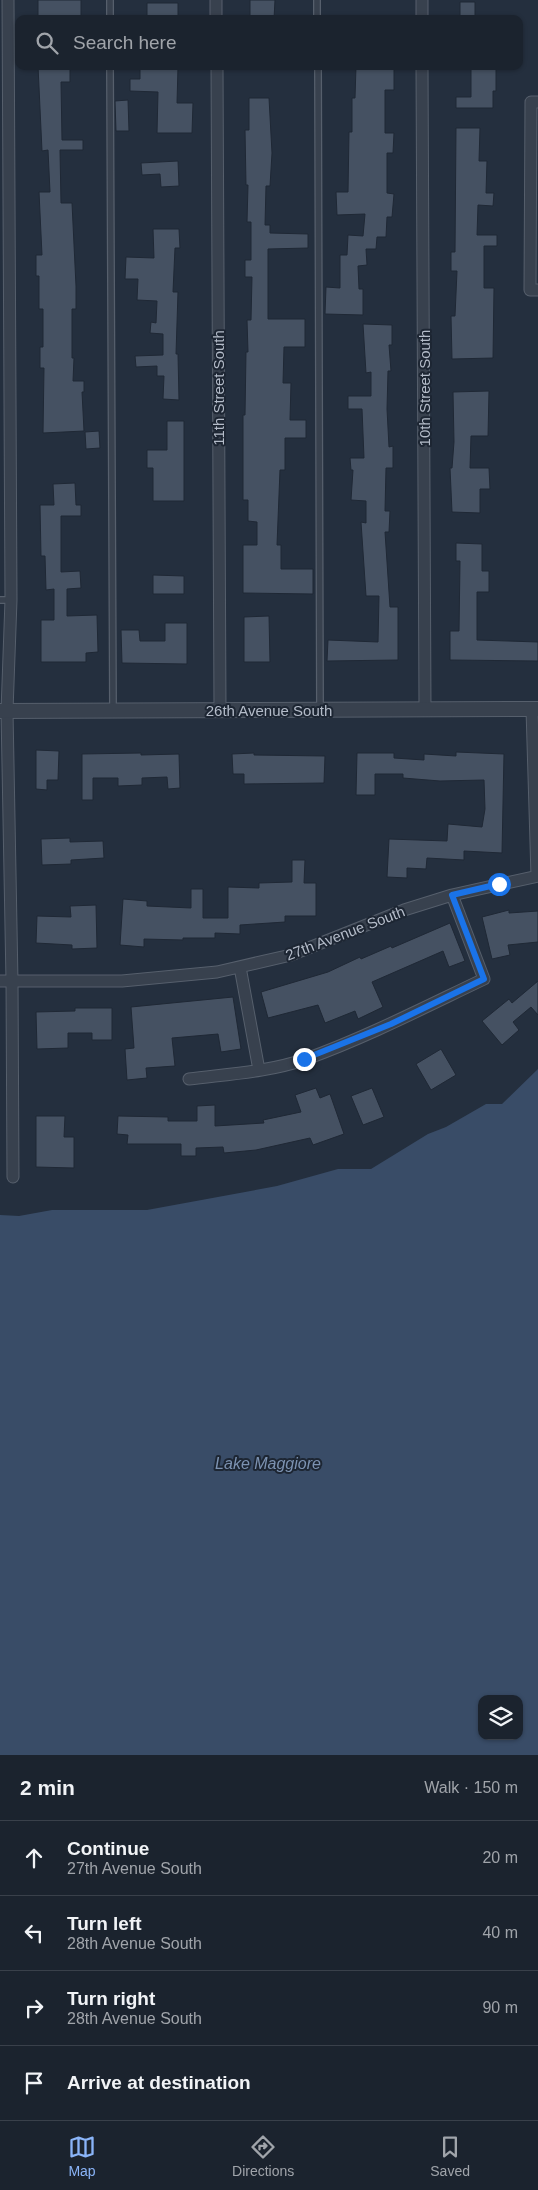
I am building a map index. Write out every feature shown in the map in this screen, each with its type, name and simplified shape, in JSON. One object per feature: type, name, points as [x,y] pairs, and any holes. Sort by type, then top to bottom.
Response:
[{"type":"street","points":[[8,0],[5,362],[6,600],[3,711],[12,981],[13,1177]]},
{"type":"street","points":[[216,0],[216,15]]},
{"type":"street","points":[[422,0],[422,15]]},
{"type":"street","name":"11th Street South","points":[[217,70],[220,710]]},
{"type":"street","name":"10th Street South","points":[[422,70],[425,709]]},
{"type":"street","points":[[534,102],[534,290]]},
{"type":"street","points":[[535,709],[537,876]]},
{"type":"street","name":"26th Avenue South","points":[[3,711],[535,709]]},
{"type":"street","name":"27th Avenue South","points":[[0,981],[122,981],[217,972],[291,955],[404,910],[452,895],[537,876]]},
{"type":"street","points":[[189,1079],[259,1070],[304,1059],[391,1024],[484,979],[452,895]]},
{"type":"street","points":[[240,967],[259,1070]]},
{"type":"street","points":[[0,1077],[11,1072]]},
{"type":"lane","points":[[110,0],[110,15]]},
{"type":"lane","points":[[317,0],[317,15]]},
{"type":"lane","points":[[110,70],[113,710]]},
{"type":"lane","points":[[318,70],[320,710]]},
{"type":"water","name":"Lake Maggiore","points":[[538,1069],[538,1755],[0,1755],[0,1215],[19,1216],[52,1210],[147,1210],[277,1186],[338,1169],[371,1169],[428,1134],[446,1127],[486,1104],[502,1104]]},
{"type":"building","points":[[38,0],[81,0],[81,15],[38,15]]},
{"type":"building","points":[[250,0],[275,0],[274,15],[250,15]]},
{"type":"building","points":[[460,2],[475,2],[475,15],[460,15]]},
{"type":"building","points":[[147,3],[178,3],[178,15],[147,15]]},
{"type":"building","points":[[38,70],[70,70],[70,82],[61,82],[62,140],[83,140],[83,150],[60,150],[61,203],[72,203],[76,286],[76,309],[72,309],[73,381],[84,381],[84,392],[82,392],[84,431],[43,433],[44,368],[40,368],[40,347],[43,347],[43,309],[39,309],[39,276],[36,276],[36,255],[42,255],[39,192],[50,192],[48,150],[42,151]]},
{"type":"building","points":[[140,70],[178,70],[177,103],[193,103],[192,133],[157,133],[158,92],[130,91],[130,79],[140,79]]},
{"type":"building","points":[[356,70],[394,70],[394,90],[385,90],[385,133],[394,133],[393,153],[387,153],[387,193],[394,194],[392,217],[387,217],[386,237],[377,237],[376,249],[366,249],[367,265],[358,266],[359,289],[363,289],[363,315],[325,314],[326,287],[340,288],[340,255],[347,255],[348,235],[363,236],[365,214],[337,215],[336,192],[348,192],[349,132],[352,132],[352,98],[355,98]]},
{"type":"building","points":[[471,70],[496,70],[496,91],[493,91],[493,108],[456,108],[456,97],[471,97]]},
{"type":"building","points":[[249,98],[269,98],[272,153],[270,186],[266,186],[265,225],[270,225],[270,233],[308,234],[308,248],[268,249],[268,319],[305,319],[305,347],[284,347],[283,383],[291,383],[290,420],[306,420],[306,438],[285,438],[285,470],[280,470],[277,545],[281,545],[281,569],[313,569],[313,594],[243,593],[243,545],[257,545],[257,522],[248,521],[248,500],[243,500],[243,415],[245,415],[246,352],[248,352],[247,320],[251,320],[252,277],[245,277],[245,260],[251,260],[251,222],[247,222],[248,185],[246,185],[245,130],[249,130]]},
{"type":"building","points":[[128,100],[129,131],[116,131],[115,101]]},
{"type":"building","points":[[456,128],[480,128],[479,161],[487,161],[486,193],[494,193],[493,206],[478,205],[477,235],[497,235],[497,246],[484,246],[484,288],[494,288],[493,358],[452,359],[451,316],[455,316],[457,271],[451,271],[451,252],[455,252]]},
{"type":"building","points":[[178,161],[179,186],[161,187],[160,174],[142,175],[141,163]]},
{"type":"building","points":[[153,229],[179,229],[180,248],[175,248],[173,292],[178,292],[176,354],[178,354],[179,400],[163,399],[164,376],[157,376],[157,366],[136,367],[135,356],[163,355],[163,334],[150,333],[151,322],[156,323],[157,301],[137,300],[138,279],[125,279],[126,257],[154,258]]},
{"type":"building","points":[[363,324],[392,325],[392,345],[389,345],[391,371],[388,371],[387,409],[389,447],[393,446],[393,468],[386,468],[385,511],[390,511],[389,532],[385,532],[390,607],[398,607],[398,660],[327,661],[328,640],[378,642],[379,596],[366,596],[361,522],[366,523],[366,501],[351,500],[353,470],[351,470],[350,458],[364,458],[362,409],[348,409],[348,396],[371,396],[371,372],[366,373]]},
{"type":"building","points":[[489,391],[488,436],[471,436],[470,468],[489,468],[490,489],[480,489],[480,513],[452,512],[450,468],[452,468],[454,442],[453,392]]},
{"type":"building","points":[[167,421],[184,421],[184,501],[153,501],[153,468],[147,468],[147,450],[167,450]]},
{"type":"building","points":[[99,431],[100,448],[86,449],[85,432]]},
{"type":"building","points":[[75,483],[76,505],[81,505],[81,516],[61,516],[61,572],[80,571],[81,588],[67,589],[67,616],[97,615],[98,652],[86,653],[86,662],[41,662],[41,620],[54,620],[54,589],[46,590],[45,556],[41,556],[40,505],[54,505],[53,484]]},
{"type":"building","points":[[456,543],[482,544],[482,571],[489,571],[489,592],[477,592],[477,640],[538,642],[538,661],[450,660],[450,631],[459,631],[460,561],[456,561]]},
{"type":"building","points":[[153,575],[184,576],[184,594],[153,594]]},
{"type":"building","points":[[269,616],[270,662],[244,662],[244,617]]},
{"type":"building","points":[[165,623],[187,623],[187,664],[122,663],[121,630],[139,630],[140,641],[165,641]]},
{"type":"building","points":[[36,750],[59,751],[58,780],[47,780],[47,790],[36,789]]},
{"type":"building","points":[[456,752],[504,754],[502,853],[464,851],[464,860],[427,858],[426,869],[407,868],[407,878],[387,877],[389,839],[447,841],[448,824],[482,827],[485,809],[484,780],[440,781],[403,778],[403,774],[375,774],[375,795],[356,795],[357,753],[394,753],[394,758],[424,760],[424,754],[456,756]]},
{"type":"building","points":[[141,753],[141,755],[179,754],[180,788],[168,789],[167,777],[142,778],[142,785],[118,786],[118,778],[93,778],[93,800],[82,800],[82,754]]},
{"type":"building","points":[[254,753],[254,755],[325,756],[324,783],[244,784],[244,774],[233,774],[232,754]]},
{"type":"building","points":[[70,838],[70,842],[103,841],[104,858],[71,860],[71,864],[42,865],[41,839]]},
{"type":"building","points":[[292,860],[305,860],[304,883],[316,883],[316,916],[285,916],[285,922],[240,925],[240,934],[215,933],[215,938],[183,938],[183,940],[144,939],[144,947],[120,945],[123,899],[147,901],[147,906],[191,908],[191,889],[203,889],[203,918],[228,918],[228,887],[259,888],[259,883],[292,882]]},
{"type":"building","points":[[96,905],[97,948],[72,949],[72,945],[36,943],[37,916],[71,917],[70,906]]},
{"type":"building","points":[[509,910],[509,913],[538,911],[538,942],[508,945],[510,955],[492,959],[482,917]]},
{"type":"building","points":[[450,923],[465,961],[449,967],[443,951],[372,982],[383,1007],[358,1019],[355,1011],[325,1023],[318,1005],[268,1018],[261,992],[328,972],[360,957],[361,959],[391,946],[392,948]]},
{"type":"building","points":[[538,981],[538,1015],[531,1007],[513,1022],[519,1030],[502,1045],[482,1021],[509,999],[512,1003]]},
{"type":"building","points":[[233,997],[241,1049],[221,1052],[218,1034],[172,1038],[175,1066],[146,1068],[147,1078],[127,1080],[125,1049],[134,1048],[131,1007]]},
{"type":"building","points":[[75,1008],[112,1008],[112,1040],[92,1040],[92,1033],[68,1033],[68,1048],[37,1049],[36,1012],[75,1011]]},
{"type":"building","points":[[441,1049],[456,1075],[431,1090],[416,1064]]},
{"type":"building","points":[[316,1088],[320,1098],[330,1094],[344,1134],[313,1145],[310,1138],[256,1150],[224,1153],[223,1147],[196,1148],[196,1156],[181,1156],[181,1144],[127,1144],[128,1135],[117,1134],[118,1116],[168,1117],[168,1121],[197,1121],[197,1106],[215,1105],[215,1126],[264,1123],[263,1120],[301,1112],[295,1095]]},
{"type":"building","points":[[372,1088],[384,1117],[363,1125],[351,1096]]},
{"type":"building","points":[[36,1116],[65,1116],[64,1137],[74,1137],[74,1168],[36,1167]]},
{"type":"route","points":[[304,1059],[391,1024],[484,979],[452,895],[499,884]]}]
